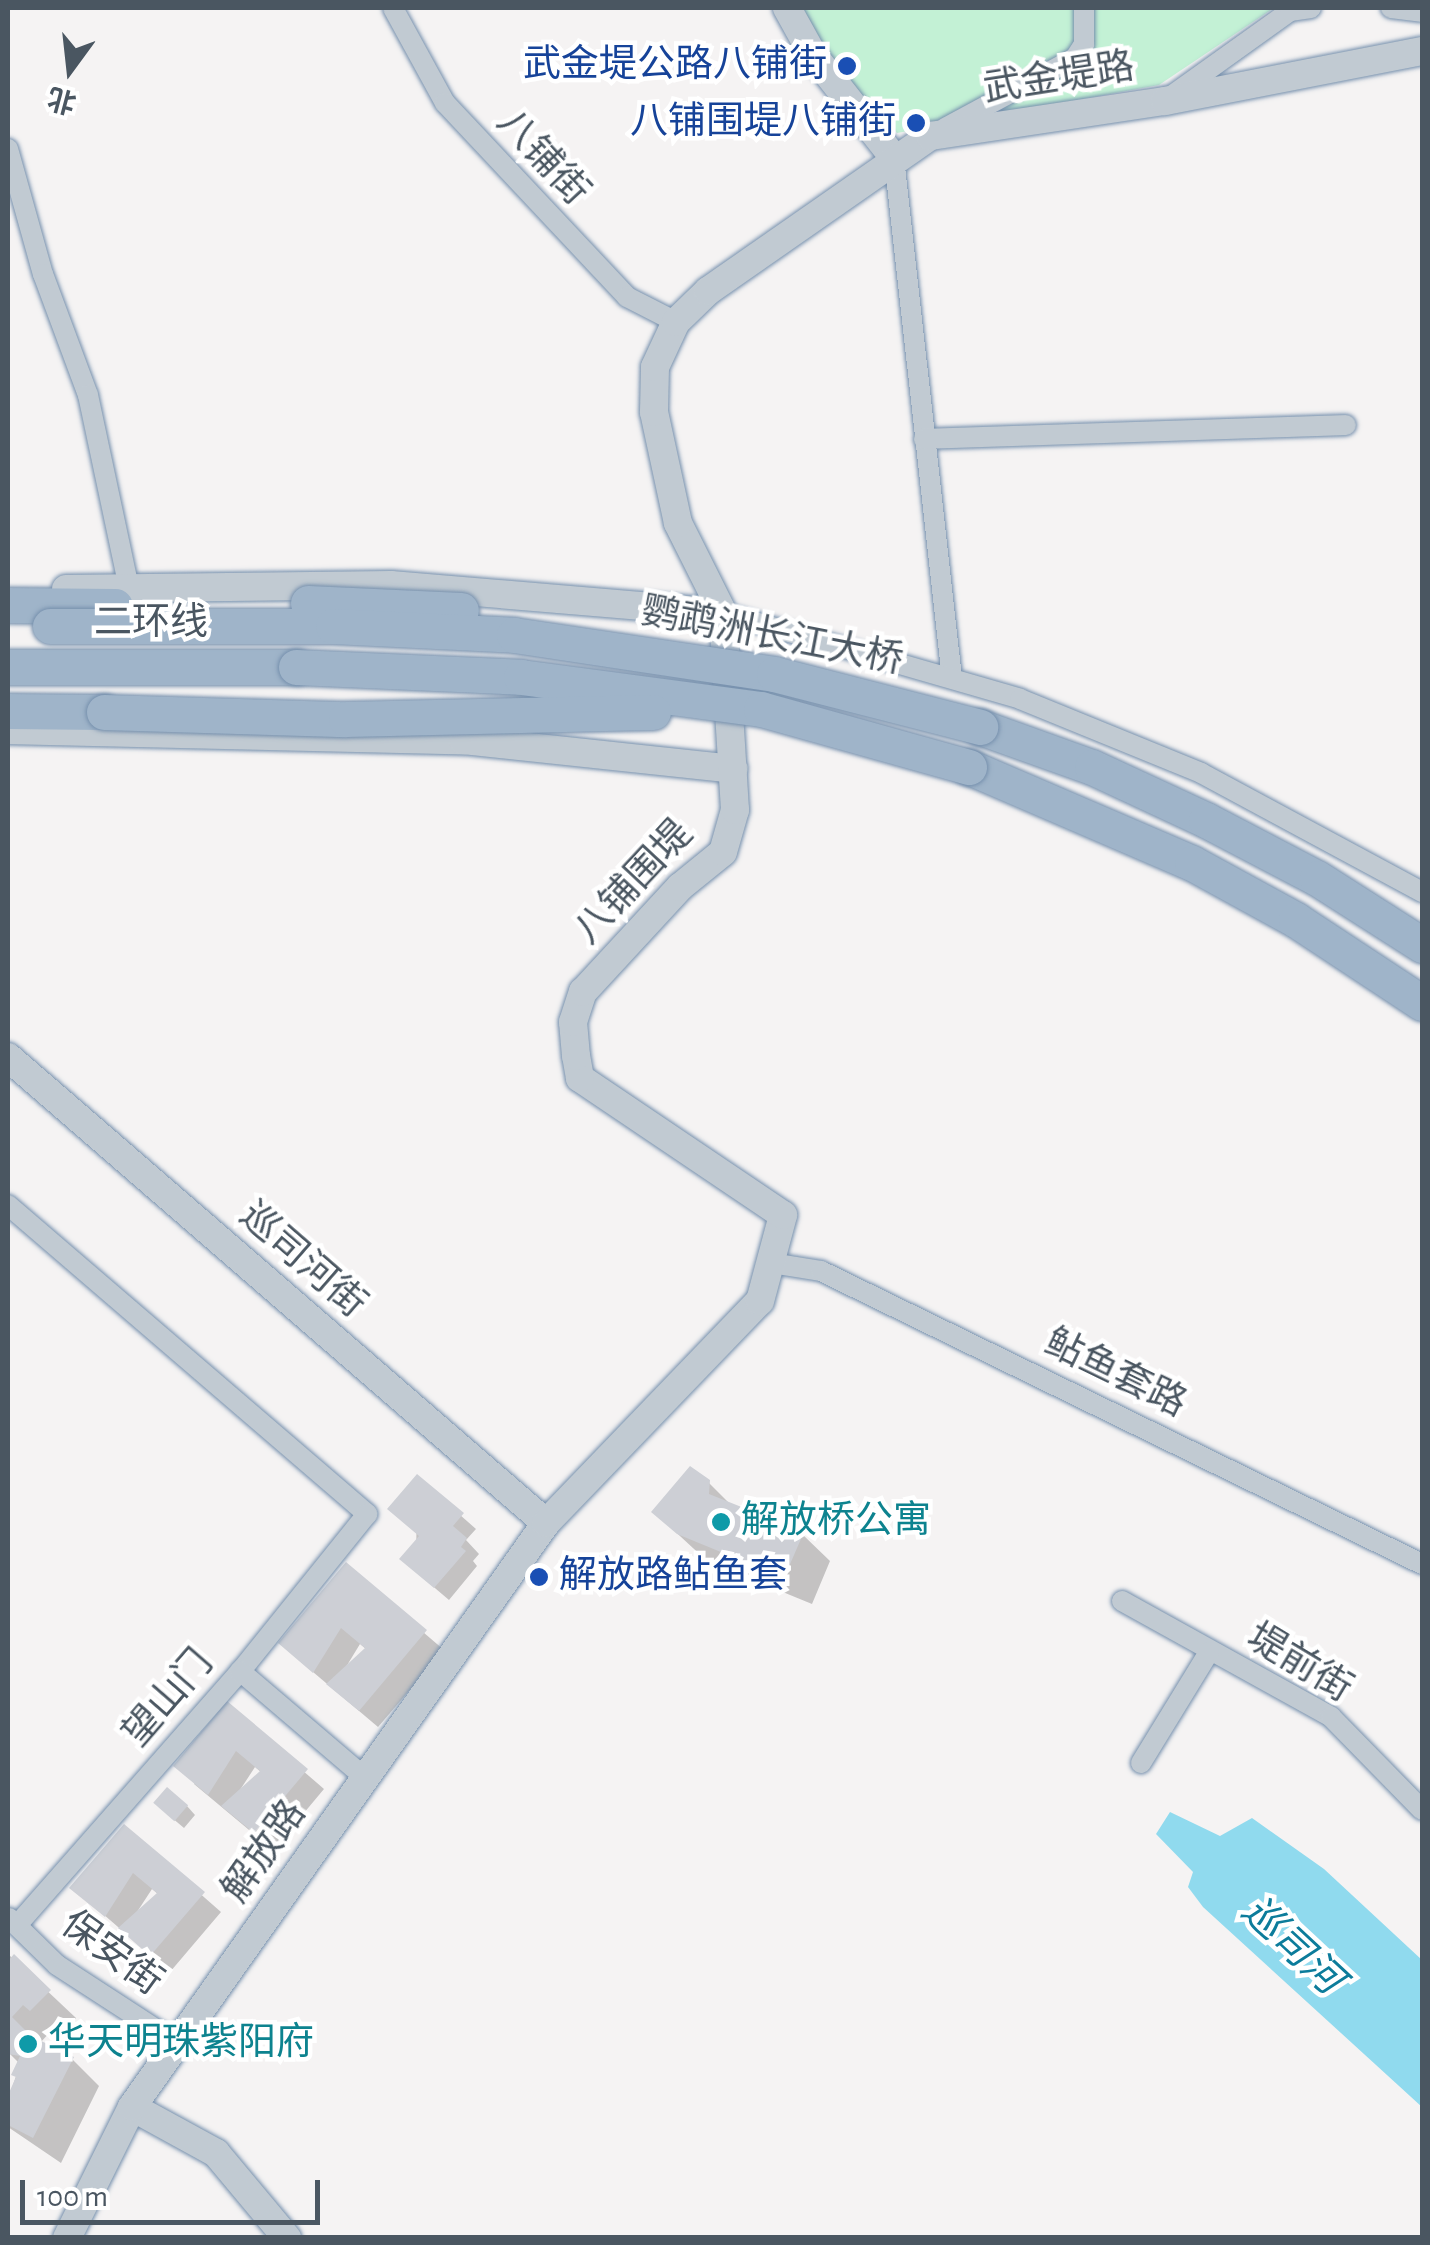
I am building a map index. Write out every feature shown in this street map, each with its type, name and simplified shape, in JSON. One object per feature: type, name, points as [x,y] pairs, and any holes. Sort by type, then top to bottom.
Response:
[{"type":"highway","points":[[8,605],[122,597],[378,602],[562,620],[730,666]]},
{"type":"highway","name":"二环线","points":[[8,626],[50,626]]},
{"type":"highway","name":"鹦鹉洲长江大桥","points":[[50,626],[333,626],[514,636],[730,666],[878,697],[1092,767],[1301,870],[1422,945]]},
{"type":"highway","name":"鹦鹉洲长江大桥","points":[[296,666],[521,677],[761,710],[865,734],[1078,810],[1296,920],[1422,1003]]},
{"type":"highway","name":"二环线","points":[[8,668],[296,666]]},
{"type":"highway","points":[[8,710],[346,718],[761,710]]},
{"type":"street","name":"八铺街","points":[[392,8],[445,103],[627,297],[676,322]]},
{"type":"street","points":[[787,8],[813,55],[894,158],[952,678]]},
{"type":"street","points":[[930,136],[1075,58],[1084,44],[1084,8]]},
{"type":"street","points":[[1165,101],[1290,12],[1311,8]]},
{"type":"street","points":[[1391,8],[1422,12]]},
{"type":"street","name":"武金堤路","points":[[894,158],[930,136],[1165,101],[1422,51]]},
{"type":"street","points":[[8,148],[43,274],[88,395],[122,597]]},
{"type":"street","name":"八铺围堤","points":[[546,1523],[760,1301],[783,1216],[580,1078],[576,1056],[573,1022],[583,992],[680,886],[722,852],[735,810],[724,613],[678,523],[654,412],[656,367],[676,322],[708,291],[791,238],[894,158]]},
{"type":"street","points":[[924,438],[1346,425]]},
{"type":"street","points":[[8,590],[122,597],[391,585],[724,613],[952,678],[1201,773],[1422,892]]},
{"type":"street","points":[[8,730],[463,740],[734,770]]},
{"type":"street","name":"巡司河街","points":[[8,1058],[546,1523]]},
{"type":"street","name":"望山门","points":[[8,1204],[367,1514],[240,1671],[12,1921]]},
{"type":"street","name":"鲇鱼套路","points":[[771,1263],[821,1271],[1422,1564]]},
{"type":"street","name":"解放路","points":[[67,2238],[132,2107],[546,1523]]},
{"type":"street","name":"堤前街","points":[[1122,1601],[1331,1717],[1422,1810]]},
{"type":"street","points":[[1141,1762],[1210,1652]]},
{"type":"street","points":[[240,1671],[363,1776]]},
{"type":"street","name":"保安街","points":[[12,1921],[57,1965],[177,2043]]},
{"type":"street","points":[[132,2107],[216,2154],[287,2238]]},
{"type":"green space","points":[[806,8],[1274,8],[1159,85],[897,133],[820,50],[801,12]]},
{"type":"water","name":"巡司河","points":[[1170,1812],[1220,1836],[1252,1818],[1324,1869],[1422,1960],[1422,2107],[1203,1907],[1188,1887],[1193,1872],[1156,1834]]},
{"type":"building","name":"解放桥公寓","points":[[690,1466],[710,1480],[709,1494],[804,1532],[784,1578],[677,1534],[651,1512]]},
{"type":"building","points":[[417,1474],[464,1513],[453,1526],[467,1538],[461,1547],[466,1551],[434,1588],[399,1559],[419,1536],[387,1509]]},
{"type":"building","points":[[346,1562],[427,1630],[359,1711],[326,1684],[365,1648],[341,1628],[313,1673],[278,1643]]},
{"type":"building","points":[[227,1701],[308,1769],[254,1833],[221,1806],[260,1771],[236,1751],[208,1795],[173,1766]]},
{"type":"building","points":[[167,1787],[188,1805],[174,1821],[153,1803]]},
{"type":"building","points":[[124,1824],[205,1892],[150,1956],[118,1928],[157,1893],[133,1873],[105,1917],[69,1888]]},
{"type":"building","name":"华天明珠紫阳府","points":[[14,1954],[51,1990],[30,2011],[23,2005],[12,2017],[31,2036],[74,2057],[33,2138],[8,2125],[8,2095],[16,2077],[11,2075],[20,2056],[8,2054],[8,1961]]},
{"type":"place","name":"武金堤公路八铺街","points":[[847,66]]},
{"type":"place","name":"八铺围堤八铺街","points":[[916,123]]},
{"type":"place","name":"解放桥公寓","points":[[721,1522]]},
{"type":"place","name":"解放路鲇鱼套","points":[[539,1577]]},
{"type":"place","name":"华天明珠紫阳府","points":[[28,2044]]}]
